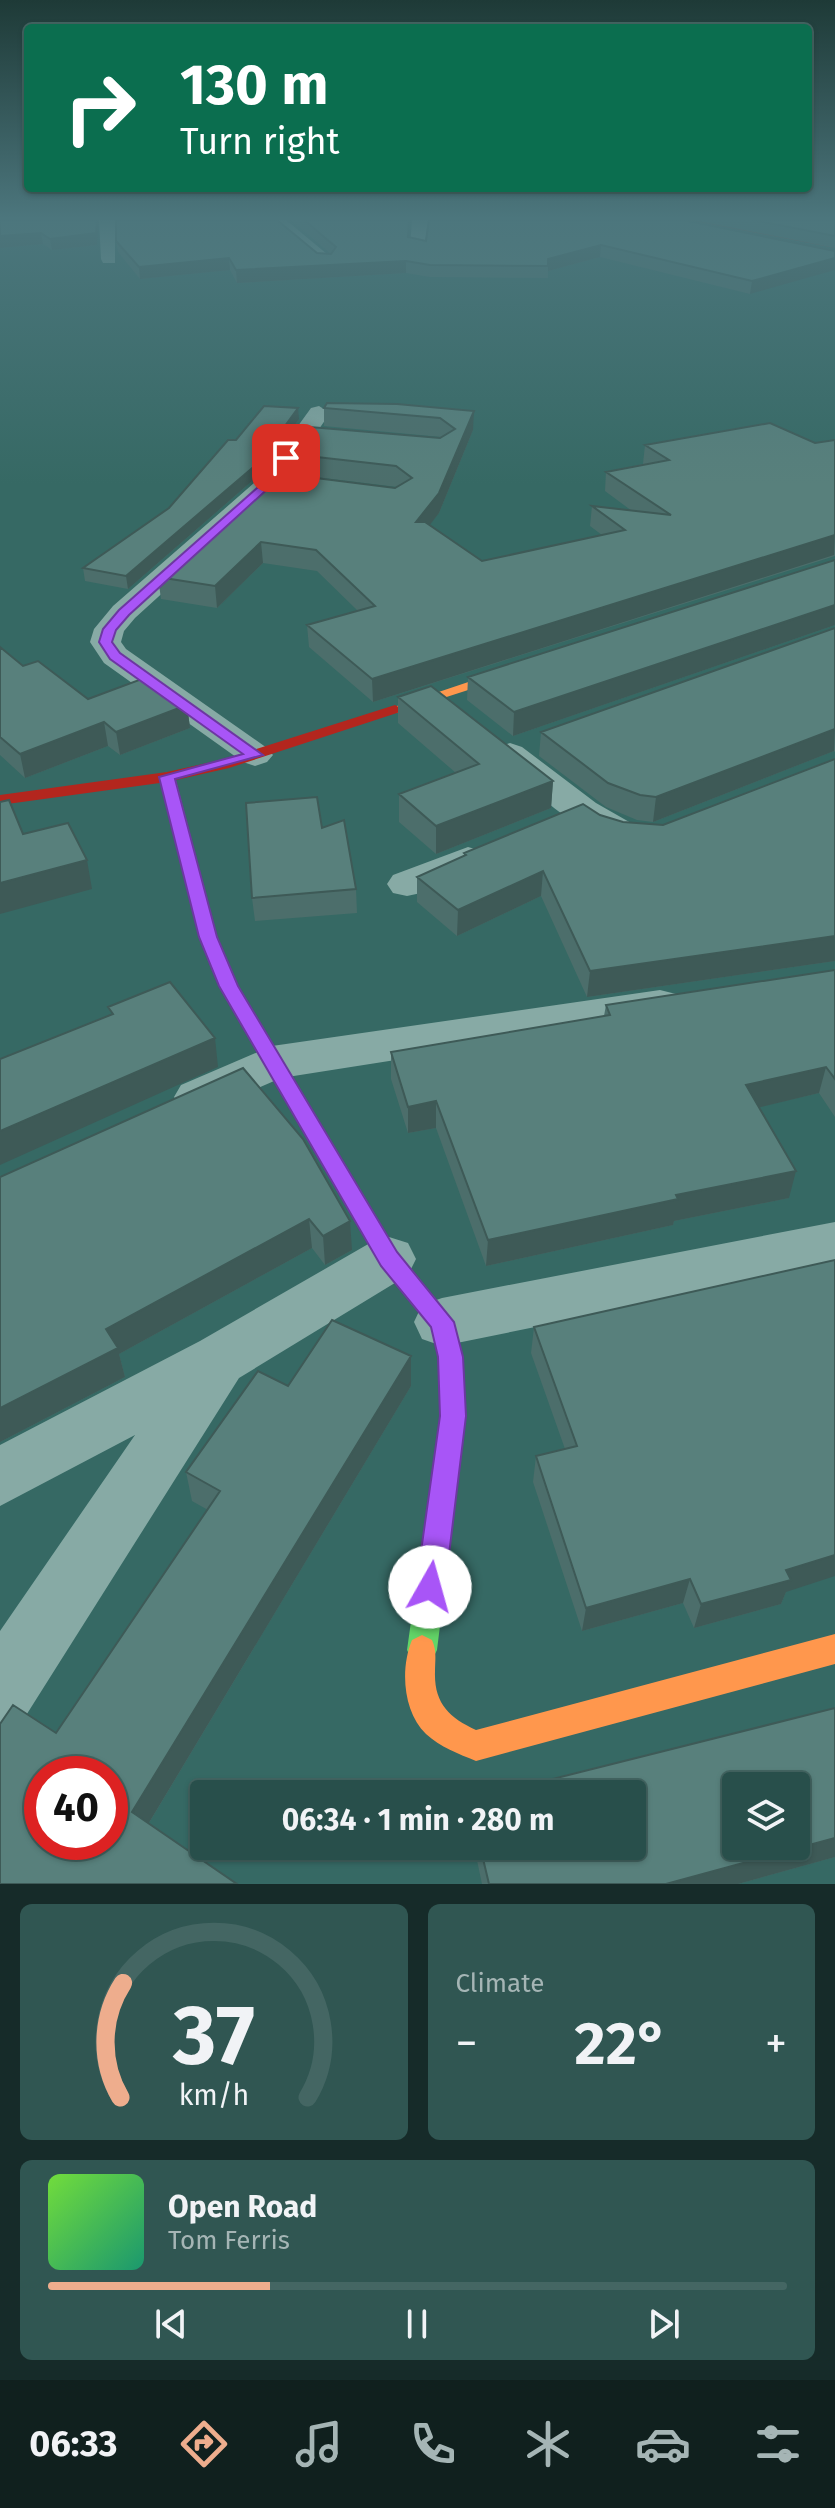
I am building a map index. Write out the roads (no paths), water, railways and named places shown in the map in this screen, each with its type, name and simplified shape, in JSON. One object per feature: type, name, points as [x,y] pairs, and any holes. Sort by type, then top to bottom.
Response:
[{"type":"main road","points":[[4,795],[167,777],[255,755],[540,663]]},
{"type":"main road","points":[[167,777],[208,937],[229,986],[389,1259],[442,1322],[451,1357],[453,1416],[419,1672],[420,1701],[429,1721],[443,1733],[476,1746],[835,1649]]},
{"type":"street","points":[[255,755],[115,656],[105,642],[109,629],[124,612],[270,482],[319,429]]},
{"type":"street","points":[[270,482],[301,486]]},
{"type":"street","points":[[436,696],[501,738],[583,811],[622,834],[658,836]]},
{"type":"street","points":[[539,830],[583,811]]},
{"type":"street","points":[[407,884],[495,848]]},
{"type":"street","points":[[158,1116],[272,1063],[695,1000]]},
{"type":"street","points":[[442,1322],[835,1244]]},
{"type":"street","points":[[0,1477],[220,1359],[389,1259]]},
{"type":"street","points":[[0,1692],[220,1359]]}]
